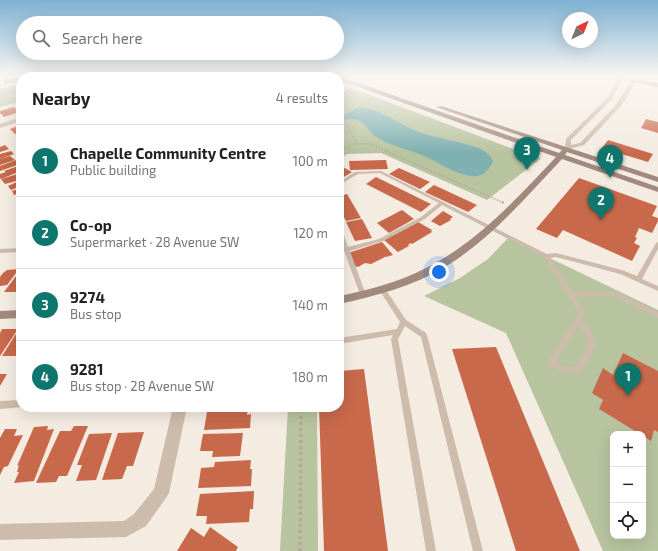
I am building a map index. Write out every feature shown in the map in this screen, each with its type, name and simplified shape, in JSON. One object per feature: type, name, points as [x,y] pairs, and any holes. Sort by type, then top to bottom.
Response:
[{"type":"main road","points":[[406,102],[658,190]]},
{"type":"main road","points":[[420,102],[658,180]]},
{"type":"main road","points":[[424,108],[539,143],[567,149]]},
{"type":"main road","points":[[344,299],[382,289],[441,265],[462,252],[490,228],[567,149]]},
{"type":"main road","points":[[0,315],[16,314]]},
{"type":"street","points":[[606,102],[568,140],[567,149],[582,144],[621,102]]},
{"type":"street","points":[[0,126],[16,121]]},
{"type":"street","points":[[0,532],[126,529],[140,520],[161,493],[179,412]]},
{"type":"lane","points":[[344,181],[357,173],[381,172],[546,256],[582,313],[551,364],[566,370],[579,369],[592,346],[589,333],[578,321]]},
{"type":"lane","points":[[346,250],[381,240],[423,218],[442,203]]},
{"type":"lane","points":[[344,244],[363,295]]},
{"type":"lane","points":[[638,280],[658,244]]},
{"type":"lane","points":[[0,251],[16,250]]},
{"type":"lane","points":[[546,256],[556,255],[622,272],[658,289]]},
{"type":"lane","points":[[382,289],[404,322],[424,335],[478,551]]},
{"type":"lane","points":[[570,295],[614,294],[658,316]]},
{"type":"lane","points":[[404,322],[394,338],[431,551]]},
{"type":"lane","points":[[344,340],[399,331]]},
{"type":"lane","points":[[0,405],[16,404]]},
{"type":"path","points":[[344,121],[357,143]]},
{"type":"path","points":[[344,148],[357,143],[374,146],[512,206]]},
{"type":"path","points":[[300,551],[301,412]]},
{"type":"green space","points":[[0,102],[16,102],[16,102],[0,107]]},
{"type":"green space","points":[[344,102],[388,102],[519,151],[538,155],[540,159],[487,200],[381,153],[347,154],[344,156]]},
{"type":"green space","points":[[508,238],[658,310],[658,551],[603,551],[506,333],[424,296],[460,278],[488,259]]},
{"type":"green space","points":[[288,412],[317,412],[318,551],[280,551]]},
{"type":"water","points":[[359,107],[367,108],[383,114],[419,132],[481,149],[489,155],[493,161],[485,173],[481,175],[474,176],[459,173],[424,156],[395,146],[378,138],[360,121],[344,120],[345,115]]},
{"type":"building","points":[[14,107],[16,109],[16,113],[4,117],[0,111]]},
{"type":"building","points":[[646,119],[658,122],[658,133],[641,128]]},
{"type":"building","points":[[16,127],[16,134],[15,134],[10,129]]},
{"type":"building","points":[[608,140],[653,154],[648,162],[602,148]]},
{"type":"building","points":[[5,145],[9,149],[0,152],[0,147]]},
{"type":"building","points":[[11,151],[14,154],[0,159],[0,154]]},
{"type":"building","points":[[10,156],[15,160],[0,165],[0,159]]},
{"type":"building","points":[[16,160],[16,165],[0,171],[0,166]]},
{"type":"building","points":[[386,160],[388,169],[350,170],[349,161]]},
{"type":"building","points":[[16,167],[16,173],[1,179],[0,174],[6,172],[4,171]]},
{"type":"building","points":[[344,168],[352,172],[344,177]]},
{"type":"building","points":[[399,168],[430,182],[420,189],[389,174]]},
{"type":"building","points":[[16,174],[16,181],[5,184],[1,179]]},
{"type":"building","points":[[376,177],[431,204],[421,212],[366,184]]},
{"type":"building","points":[[579,178],[657,206],[652,216],[658,218],[658,221],[652,233],[639,228],[635,237],[637,238],[634,243],[640,246],[632,261],[563,230],[557,238],[536,229]]},
{"type":"building","points":[[16,182],[16,188],[11,190],[8,186]]},
{"type":"building","points":[[434,185],[477,205],[468,212],[425,192]]},
{"type":"building","points":[[16,190],[16,194],[14,195],[12,191]]},
{"type":"building","points":[[347,194],[361,218],[346,221],[344,217],[344,195]]},
{"type":"building","points":[[402,210],[414,219],[389,233],[377,223]]},
{"type":"building","points":[[443,211],[453,217],[450,219],[451,220],[440,226],[431,221]]},
{"type":"building","points":[[362,219],[372,238],[355,241],[346,222]]},
{"type":"building","points":[[418,222],[432,230],[432,232],[398,252],[384,240]]},
{"type":"building","points":[[382,242],[393,255],[386,257],[383,256],[385,257],[371,264],[365,263],[358,267],[355,266],[348,253]]},
{"type":"building","points":[[16,269],[16,273],[7,285],[0,286],[0,277],[7,270]]},
{"type":"building","points":[[16,276],[16,292],[4,292]]},
{"type":"building","points":[[2,329],[16,329],[16,332],[0,356],[0,333]]},
{"type":"building","points":[[16,334],[16,356],[2,356]]},
{"type":"building","points":[[496,347],[580,551],[516,551],[452,349]]},
{"type":"building","points":[[623,353],[658,371],[658,432],[654,430],[651,441],[646,438],[646,431],[635,431],[599,409],[603,400],[592,393],[603,368],[613,375]]},
{"type":"building","points":[[364,369],[388,551],[324,551],[319,412],[344,412],[344,371]]},
{"type":"building","points":[[0,374],[7,374],[0,386]]},
{"type":"building","points":[[207,412],[247,412],[247,415],[251,414],[250,428],[204,430]]},
{"type":"building","points":[[48,426],[47,430],[54,429],[34,481],[14,483],[19,472],[17,472],[19,465],[17,466],[34,427]]},
{"type":"building","points":[[74,426],[88,426],[67,476],[59,476],[56,482],[36,483],[60,431],[71,431]]},
{"type":"building","points":[[5,429],[17,429],[14,436],[23,435],[8,466],[4,467],[0,475],[0,438]]},
{"type":"building","points":[[144,432],[133,466],[127,466],[122,479],[102,480],[118,433]]},
{"type":"building","points":[[112,433],[96,480],[76,481],[82,465],[77,465],[89,434]]},
{"type":"building","points":[[243,433],[240,456],[212,457],[213,451],[200,451],[203,434]]},
{"type":"building","points":[[251,460],[251,486],[198,488],[201,468],[214,467],[215,462]]},
{"type":"building","points":[[254,491],[253,509],[250,509],[249,522],[206,524],[207,516],[196,516],[200,494]]},
{"type":"building","points":[[210,527],[238,547],[236,551],[177,551],[191,528],[204,537]]},
{"type":"place","name":"9274","points":[[527,170]]},
{"type":"place","name":"9281","points":[[610,178]]},
{"type":"place","name":"Co-op","points":[[601,220]]},
{"type":"place","name":"Chapelle Community Centre","points":[[628,396]]}]
